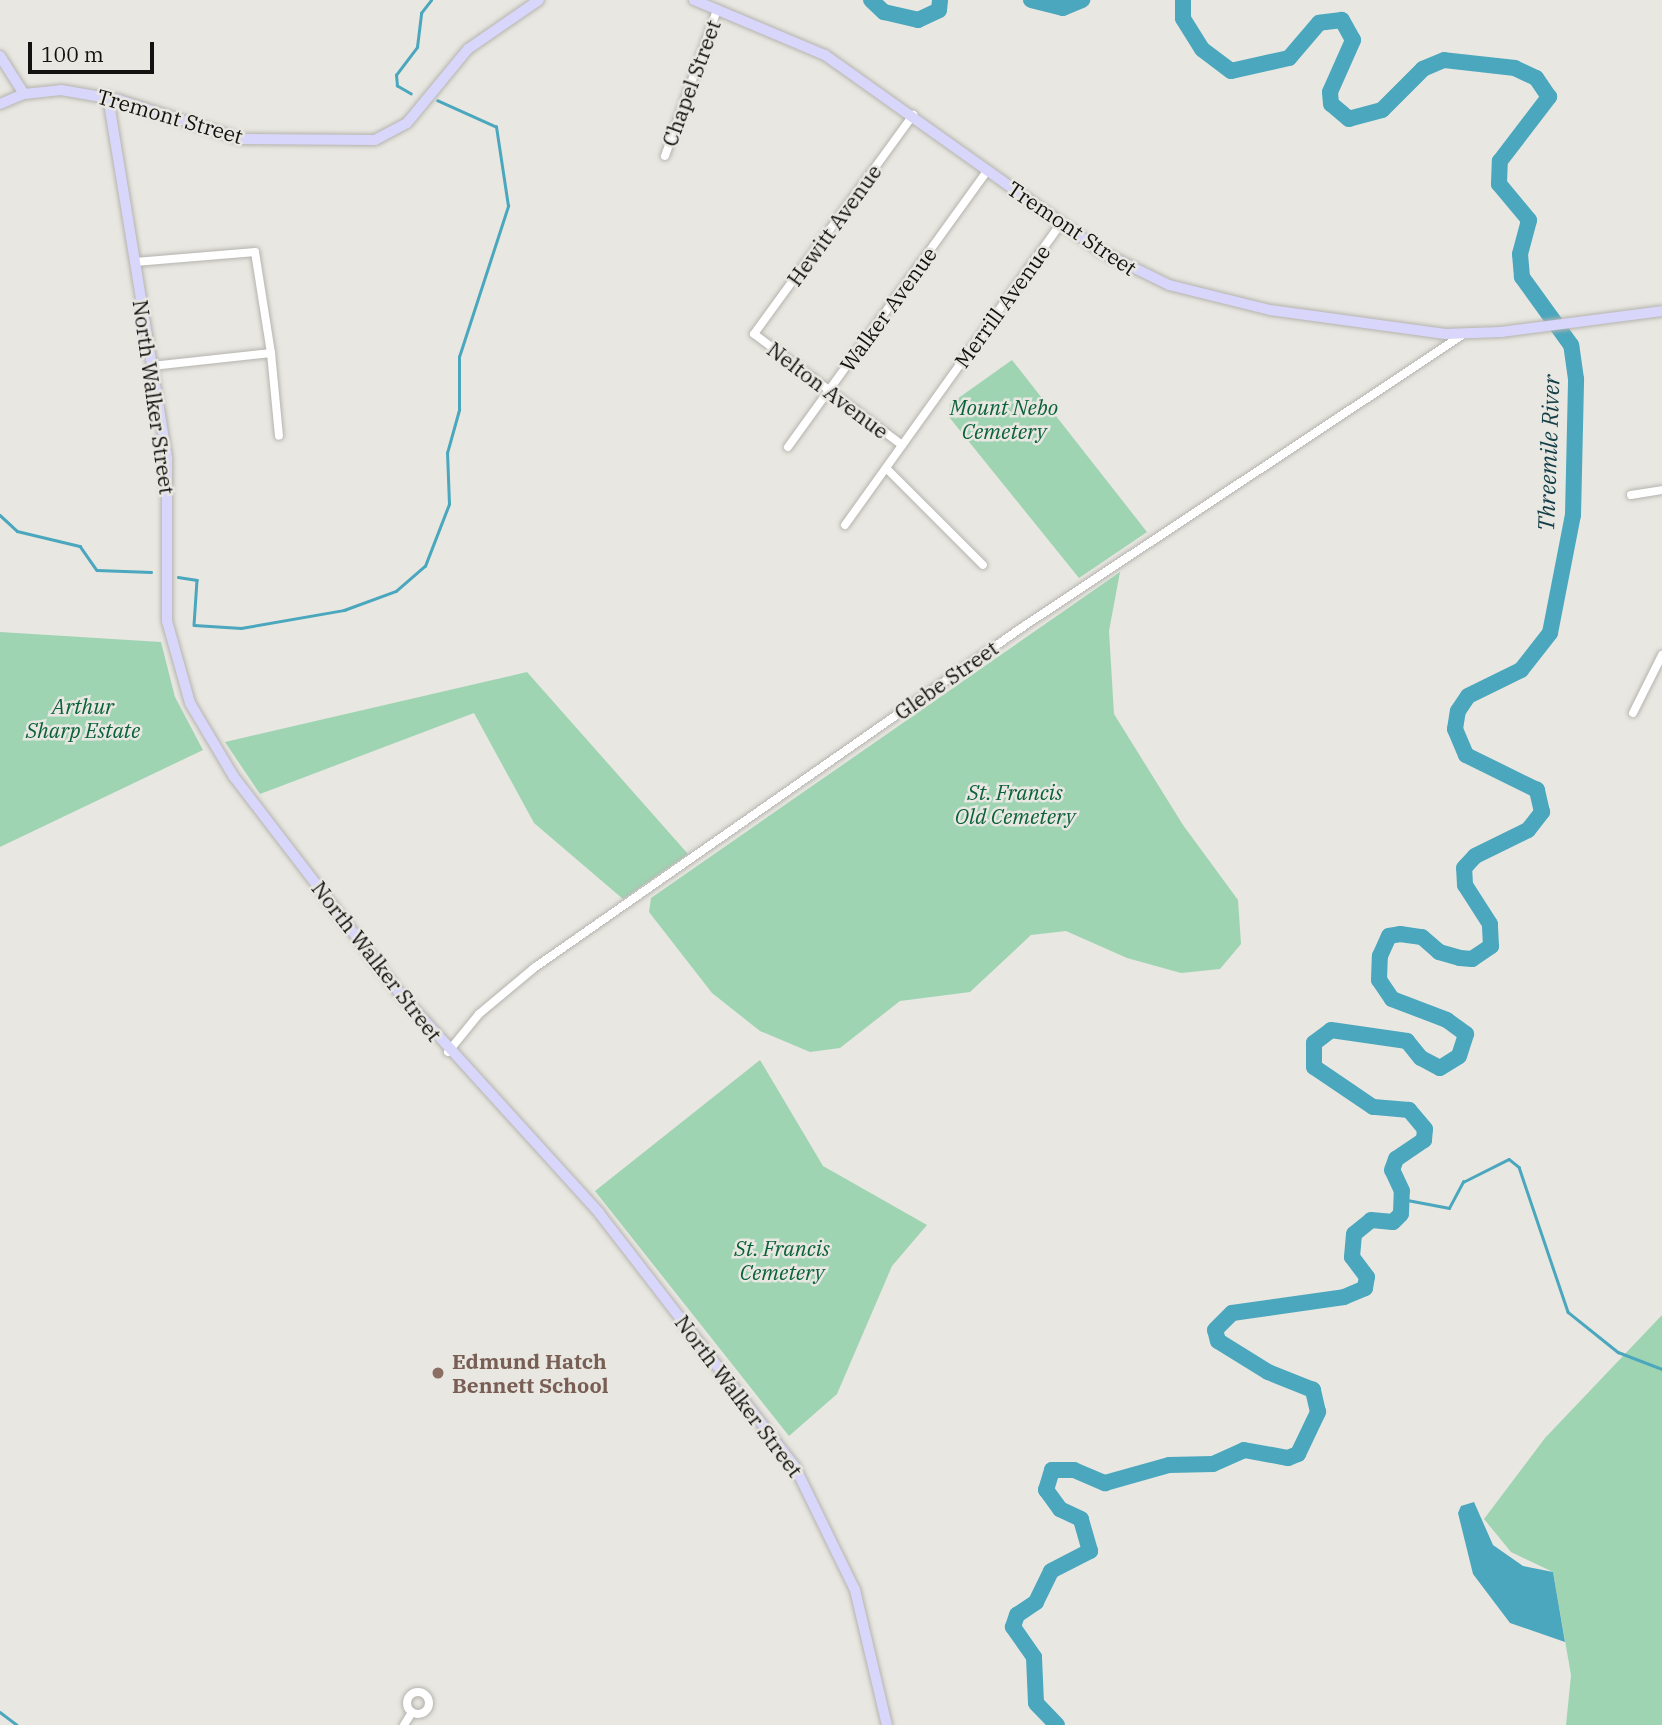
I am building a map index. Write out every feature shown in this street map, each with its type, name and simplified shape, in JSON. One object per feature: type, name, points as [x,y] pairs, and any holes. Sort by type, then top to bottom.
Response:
[{"type":"main road","name":"Tremont Street","points":[[0,104],[24,94],[61,90],[108,97],[233,137],[374,140],[407,123],[468,49],[539,0]]},
{"type":"main road","name":"Tremont Street","points":[[694,0],[816,50],[913,115],[1061,223],[1128,267],[1184,290],[1348,323],[1466,334],[1662,311]]},
{"type":"main road","points":[[0,56],[24,94]]},
{"type":"main road","name":"North Walker Street","points":[[108,97],[168,468],[166,614],[190,703],[234,777],[448,1052],[592,1205],[796,1466],[855,1590],[887,1725]]},
{"type":"street","name":"Chapel Street","points":[[665,156],[717,9]]},
{"type":"street","name":"Hewitt Avenue","points":[[754,334],[913,115]]},
{"type":"street","name":"Walker Avenue","points":[[788,447],[987,171]]},
{"type":"street","name":"Merrill Avenue","points":[[845,525],[1061,223]]},
{"type":"street","points":[[136,262],[255,252],[271,353],[279,436]]},
{"type":"street","name":"Nelton Avenue","points":[[754,334],[902,445]]},
{"type":"street","name":"Glebe Street","points":[[448,1052],[479,1014],[528,972],[1024,626],[1466,334]]},
{"type":"street","points":[[152,366],[271,353]]},
{"type":"street","points":[[886,468],[983,565]]},
{"type":"street","points":[[1630,495],[1662,490]]},
{"type":"street","points":[[1633,713],[1662,655]]},
{"type":"street","points":[[404,1725],[412,1713]]},
{"type":"green space","name":"Mount Nebo Cemetery","points":[[1012,360],[1147,532],[1079,578],[949,417],[950,404]]},
{"type":"green space","name":"St. Francis Old Cemetery","points":[[1120,572],[1109,631],[1114,714],[1183,825],[1238,900],[1241,944],[1220,969],[1181,973],[1127,958],[1066,931],[1031,935],[970,992],[900,1001],[840,1048],[810,1052],[760,1031],[712,993],[649,912],[651,898]]},
{"type":"green space","name":"Arthur Sharp Estate","points":[[0,632],[161,642],[175,697],[203,750],[0,847]]},
{"type":"green space","points":[[527,672],[688,854],[623,899],[534,823],[474,713],[260,794],[225,742]]},
{"type":"green space","name":"St. Francis Cemetery","points":[[760,1060],[823,1166],[927,1225],[892,1266],[837,1394],[789,1436],[595,1191]]},
{"type":"green space","points":[[1662,1315],[1662,1725],[1566,1725],[1571,1675],[1553,1572],[1511,1552],[1484,1519],[1545,1438]]},
{"type":"water","points":[[1474,1502],[1493,1545],[1523,1566],[1553,1572],[1565,1642],[1510,1623],[1473,1574],[1458,1513],[1461,1506]]},
{"type":"waterway","points":[[411,94],[397,86],[396,75],[417,47],[421,13],[431,0]]},
{"type":"waterway","name":"Threemile River","points":[[871,0],[884,12],[918,20],[939,10],[940,0]]},
{"type":"waterway","name":"Threemile River","points":[[1031,0],[1063,8],[1082,0]]},
{"type":"waterway","name":"Threemile River","points":[[1057,1725],[1036,1703],[1034,1657],[1013,1627],[1017,1615],[1036,1602],[1051,1571],[1090,1551],[1081,1519],[1060,1509],[1046,1490],[1052,1470],[1074,1470],[1105,1483],[1169,1465],[1213,1464],[1244,1450],[1288,1458],[1298,1454],[1318,1412],[1313,1390],[1268,1372],[1218,1341],[1215,1330],[1232,1313],[1344,1297],[1365,1288],[1367,1277],[1352,1257],[1354,1234],[1371,1220],[1393,1222],[1401,1214],[1402,1191],[1392,1170],[1396,1159],[1424,1140],[1425,1129],[1409,1110],[1373,1107],[1314,1067],[1314,1043],[1331,1030],[1407,1041],[1421,1058],[1440,1068],[1459,1056],[1466,1034],[1447,1020],[1392,999],[1379,980],[1380,956],[1389,936],[1400,934],[1422,937],[1439,952],[1460,958],[1472,959],[1491,946],[1490,924],[1465,885],[1464,868],[1475,856],[1528,830],[1542,812],[1537,790],[1466,755],[1455,729],[1458,711],[1468,696],[1521,670],[1550,633],[1573,515],[1576,379],[1571,345],[1522,277],[1520,254],[1529,220],[1499,184],[1500,161],[1549,97],[1536,78],[1515,68],[1444,60],[1423,69],[1382,110],[1349,119],[1331,104],[1330,92],[1353,40],[1342,20],[1319,23],[1289,58],[1231,71],[1202,49],[1183,18],[1183,0]]},
{"type":"waterway","points":[[178,577],[197,580],[194,625],[241,628],[344,610],[396,591],[425,566],[449,504],[447,453],[459,410],[459,357],[508,206],[496,127],[438,101]]},
{"type":"waterway","points":[[0,515],[17,531],[80,546],[97,570],[151,572]]},
{"type":"waterway","points":[[1402,1199],[1449,1208],[1463,1182],[1509,1159],[1519,1167],[1568,1312],[1618,1352],[1662,1369]]},
{"type":"waterway","points":[[0,1712],[17,1725]]},
{"type":"place","name":"Edmund Hatch Bennett School","points":[[438,1373]]}]
